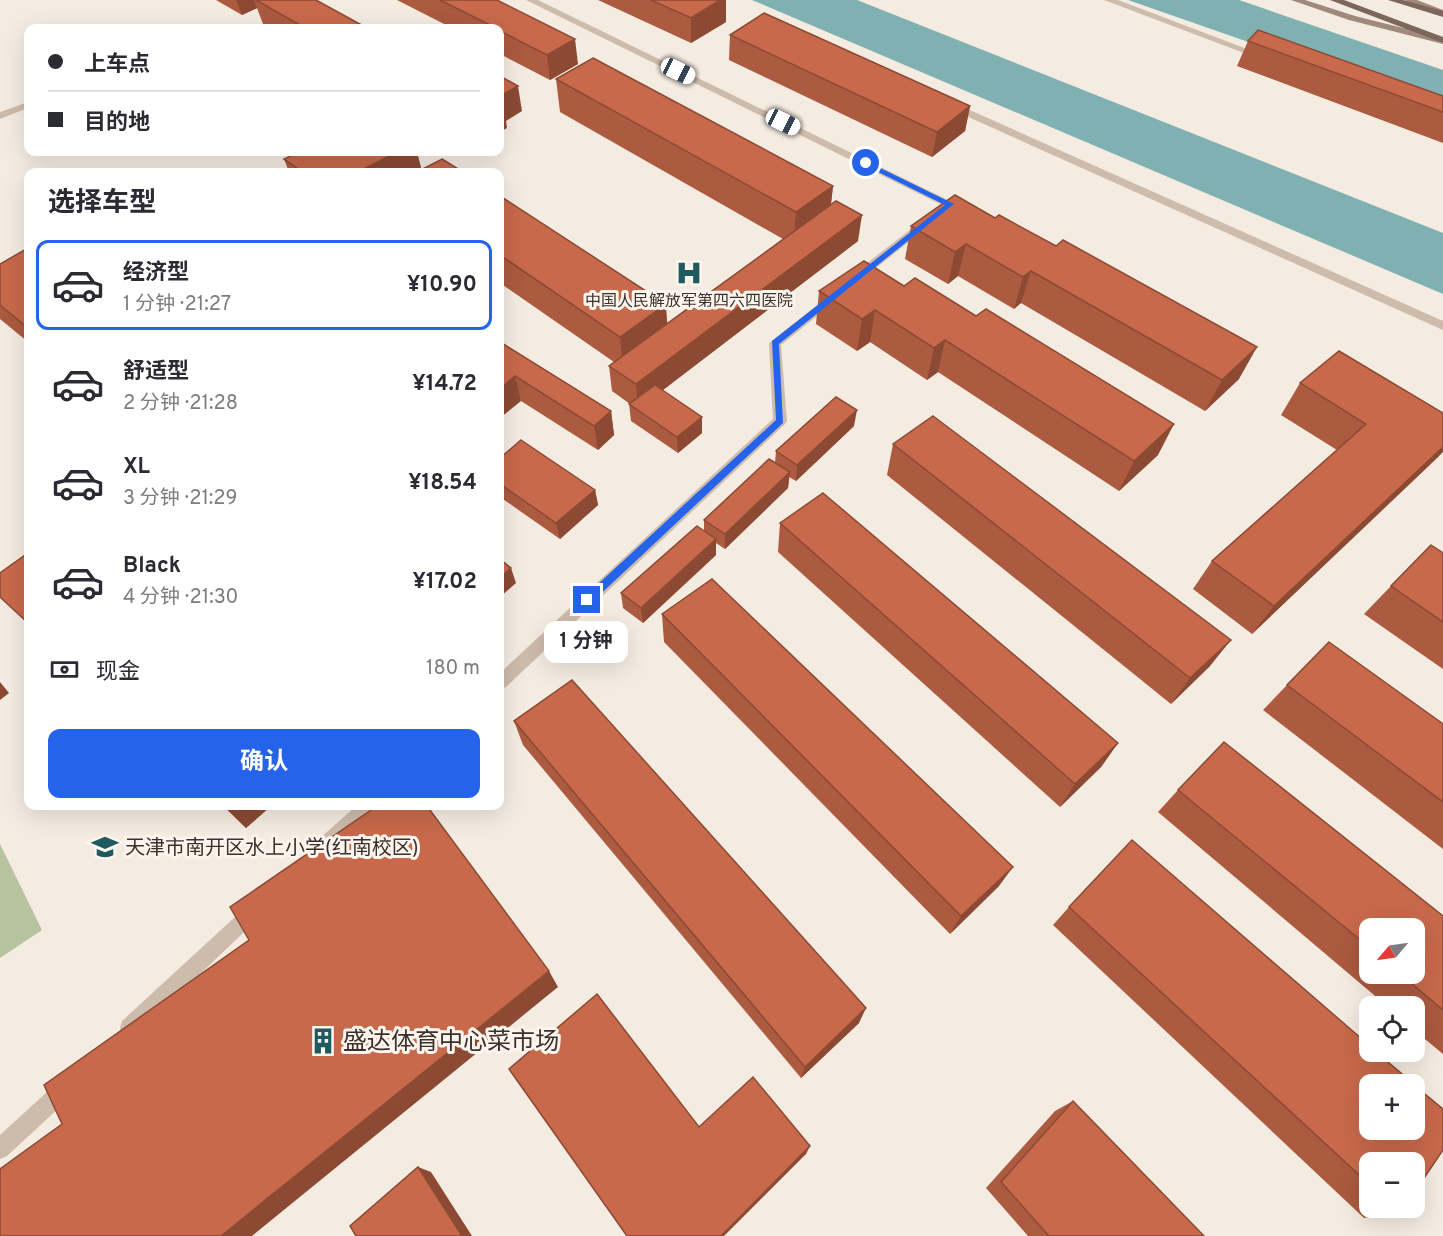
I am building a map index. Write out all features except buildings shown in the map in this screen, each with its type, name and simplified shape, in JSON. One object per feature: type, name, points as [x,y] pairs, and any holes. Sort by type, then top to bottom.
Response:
[{"type":"main road","points":[[1335,0],[1443,40]]},
{"type":"main road","points":[[1393,0],[1443,14]]},
{"type":"street","points":[[504,678],[780,421],[775,343],[950,204],[531,0]]},
{"type":"street","points":[[1109,0],[1269,59]]},
{"type":"street","points":[[1296,0],[1352,18],[1443,40]]},
{"type":"street","points":[[1409,0],[1443,14]]},
{"type":"street","points":[[938,100],[1443,326]]},
{"type":"street","points":[[0,116],[24,107]]},
{"type":"street","points":[[309,860],[363,810]]},
{"type":"street","points":[[120,1037],[266,900]]},
{"type":"street","points":[[0,1149],[77,1077]]},
{"type":"green space","points":[[0,844],[42,930],[0,958]]},
{"type":"water","points":[[752,0],[857,0],[1443,233],[1443,294]]},
{"type":"water","points":[[1128,0],[1239,0],[1443,70],[1443,110]]},
{"type":"place","name":"中国人民解放军第四六四医院","points":[[689,273]]},
{"type":"place","name":"天津市南开区水上小学(红南校区)","points":[[105,847]]},
{"type":"place","name":"盛达体育中心菜市场","points":[[323,1041]]},
{"type":"route","points":[[587,600],[780,421],[775,343],[950,204],[866,163]]}]
